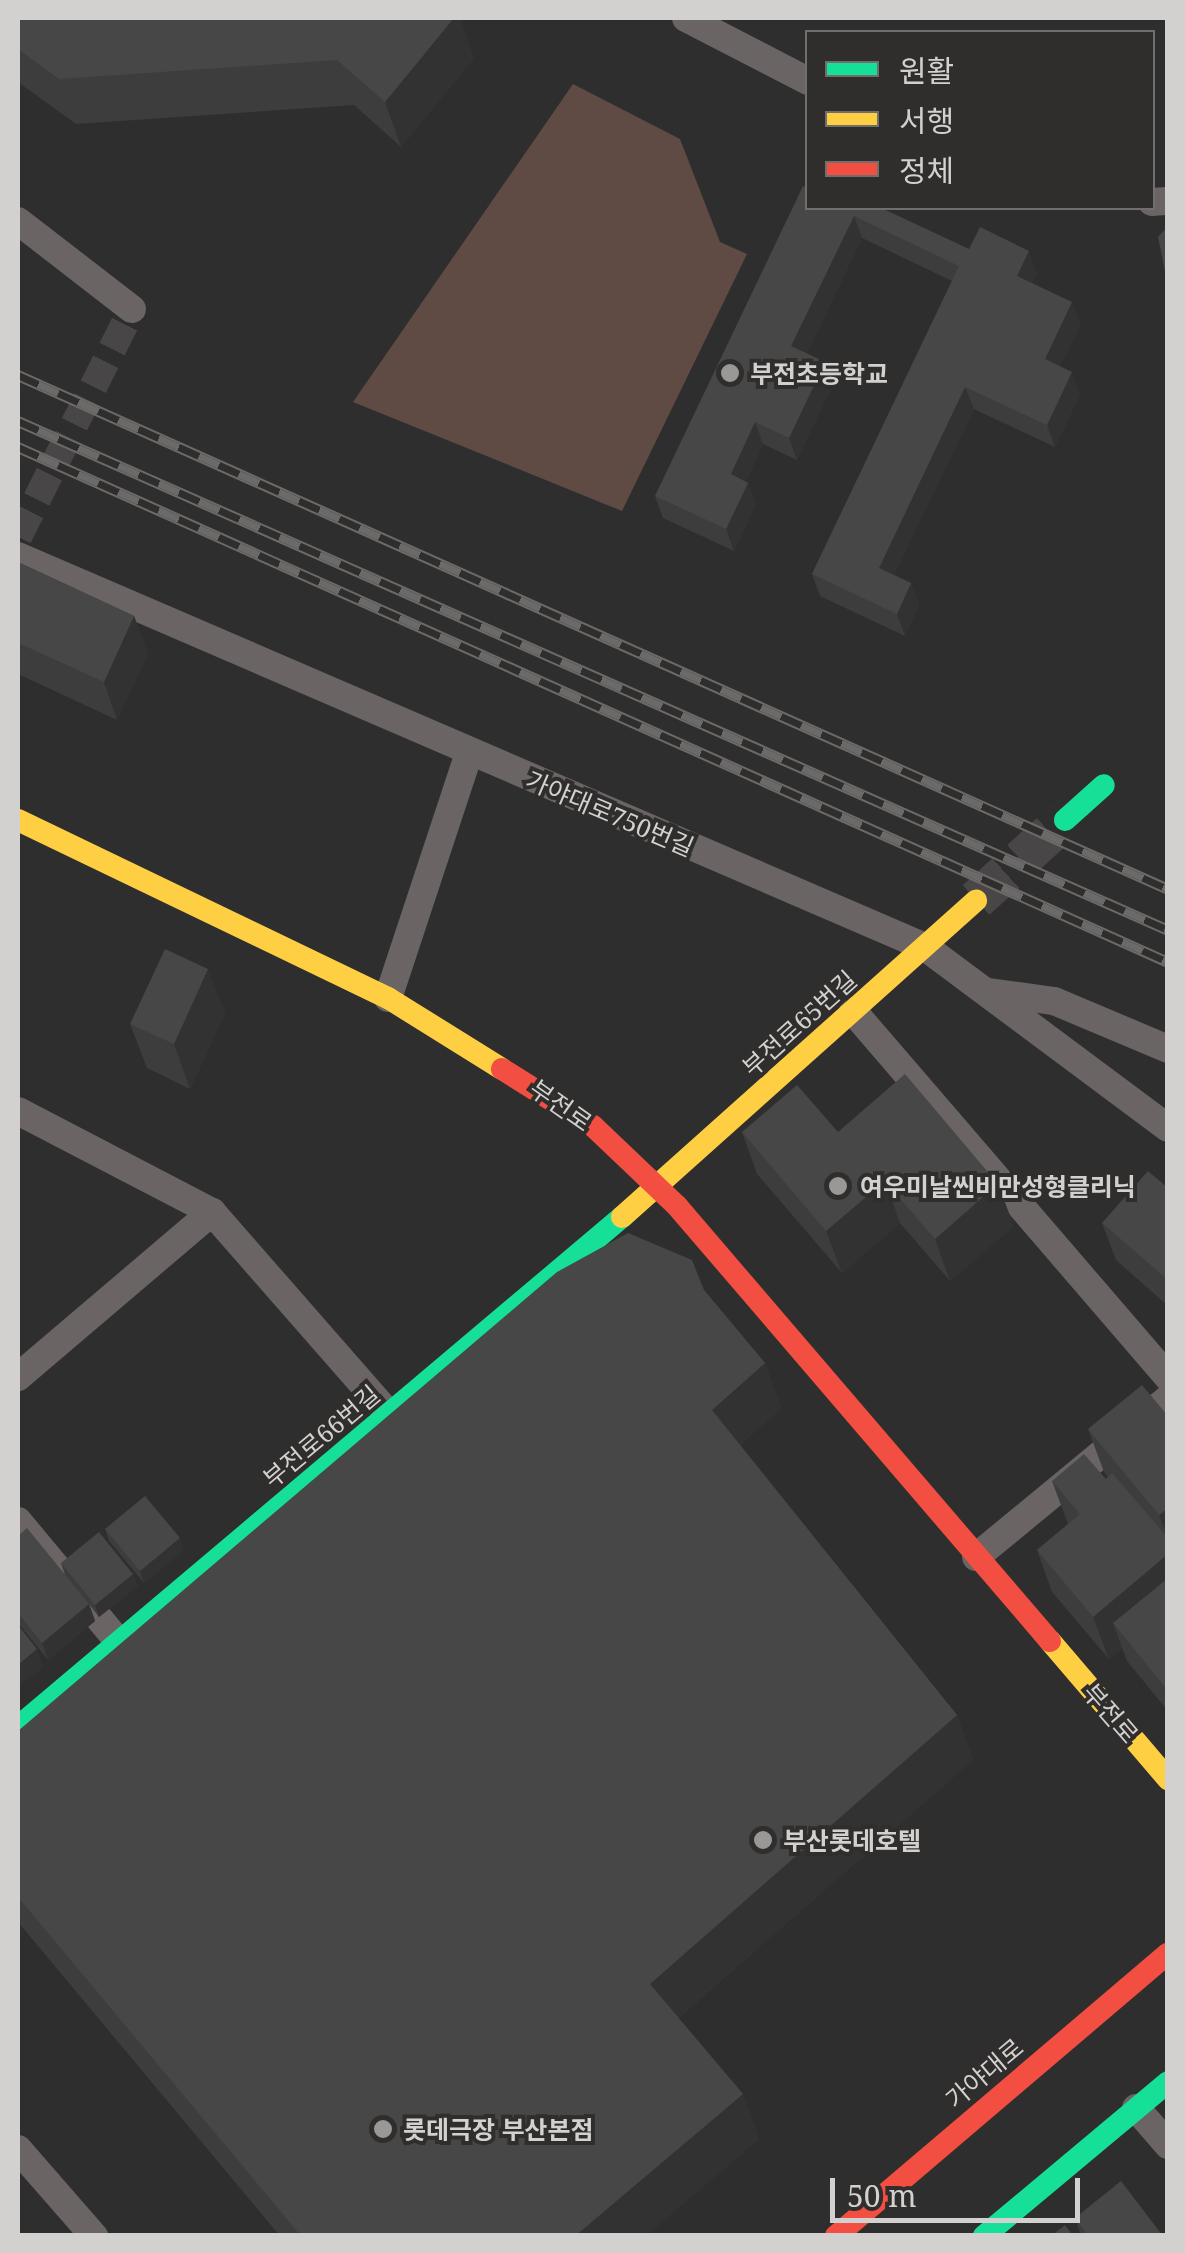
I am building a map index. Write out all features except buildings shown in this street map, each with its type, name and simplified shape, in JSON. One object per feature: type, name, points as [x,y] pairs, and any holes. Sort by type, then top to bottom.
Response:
[{"type":"main road","points":[[1065,820],[1104,784]]},
{"type":"main road","name":"부전로","points":[[18,820],[388,998],[594,1126],[659,1186],[1168,1779]]},
{"type":"main road","name":"부전로65번길","points":[[659,1186],[976,900]]},
{"type":"main road","name":"부전로66번길","points":[[18,1727],[659,1186]]},
{"type":"main road","name":"가야대로","points":[[836,2236],[1168,1953]]},
{"type":"main road","points":[[984,2236],[1168,2082]]},
{"type":"street","points":[[686,18],[805,79]]},
{"type":"street","points":[[18,221],[132,308]]},
{"type":"street","name":"가야대로750번길","points":[[18,556],[925,947],[1168,1128]]},
{"type":"street","points":[[388,998],[469,753]]},
{"type":"street","points":[[983,990],[1054,1001],[1168,1049]]},
{"type":"street","points":[[853,1011],[1168,1376]]},
{"type":"street","points":[[18,1111],[212,1212],[389,1414]]},
{"type":"street","points":[[18,1376],[212,1212]]},
{"type":"street","points":[[976,1557],[1168,1398]]},
{"type":"street","points":[[18,1521],[118,1642]]},
{"type":"street","points":[[1136,2108],[1168,2145]]},
{"type":"street","points":[[18,2148],[94,2236]]},
{"type":"shaded area","points":[[573,84],[680,139],[720,242],[747,254],[622,511],[353,402]]},
{"type":"tunnel","points":[[18,537],[132,309]]},
{"type":"tunnel","points":[[976,900],[1065,820]]},
{"type":"railway","points":[[18,375],[1168,889]]},
{"type":"railway","points":[[18,421],[1168,930]]},
{"type":"railway","points":[[18,447],[1168,962]]},
{"type":"traffic: fast","points":[[1065,820],[1104,785]]},
{"type":"traffic: fast","points":[[18,1727],[622,1217]]},
{"type":"traffic: fast","points":[[984,2236],[1168,2082]]},
{"type":"traffic: slow","points":[[18,820],[388,998],[502,1069]]},
{"type":"traffic: slow","points":[[622,1217],[976,900]]},
{"type":"traffic: slow","points":[[1050,1641],[1168,1779]]},
{"type":"traffic: jam","points":[[502,1069],[593,1126],[677,1206],[1050,1641]]},
{"type":"traffic: jam","points":[[836,2236],[1168,1953]]},
{"type":"place","name":"부전초등학교","points":[[730,373]]},
{"type":"place","name":"여우미날씬비만성형클리닉","points":[[838,1186]]},
{"type":"place","name":"부산롯데호텔","points":[[763,1840]]},
{"type":"place","name":"롯데극장 부산본점","points":[[383,2129]]}]
